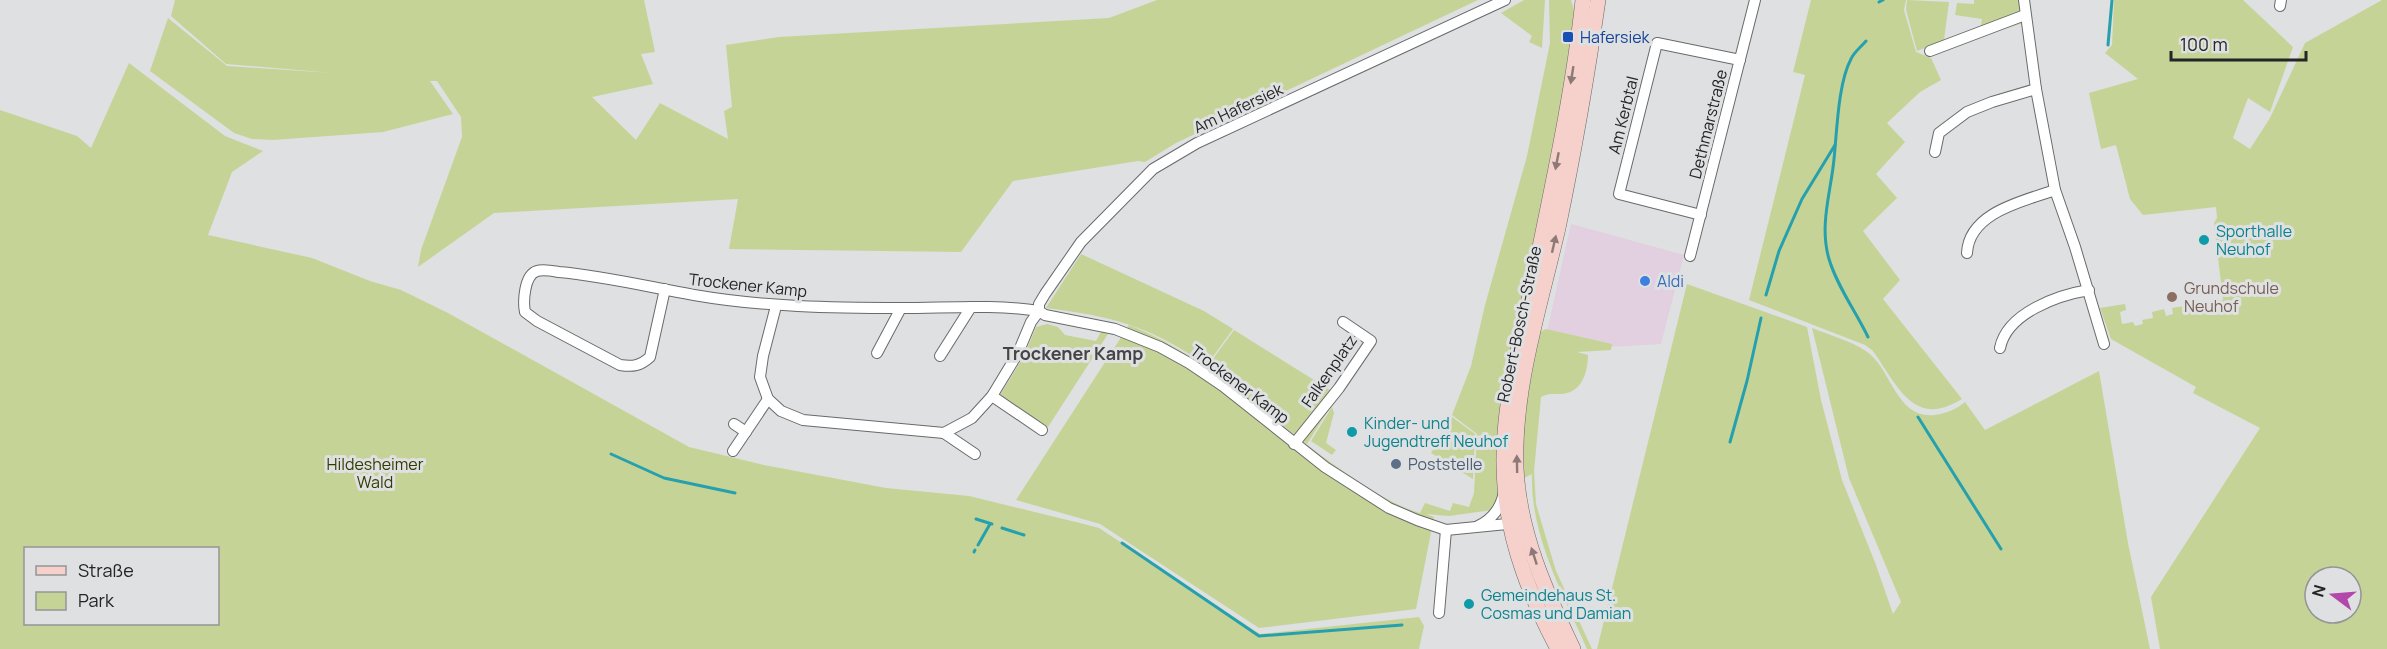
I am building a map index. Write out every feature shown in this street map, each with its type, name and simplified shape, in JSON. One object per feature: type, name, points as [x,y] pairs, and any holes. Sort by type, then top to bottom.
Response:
[{"type":"main road","name":"Robert-Bosch-Straße","points":[[1558,649],[1524,575],[1517,523],[1517,428],[1521,392],[1583,102],[1598,0]]},
{"type":"main road","name":"Robert-Bosch-Straße","points":[[1573,649],[1517,523],[1505,487],[1505,426],[1509,392],[1552,190],[1582,8]]},
{"type":"street","name":"Am Hafersiek","points":[[944,433],[972,418],[992,396],[1018,353],[1031,322],[1039,311],[1039,304],[1081,242],[1153,169],[1197,143],[1505,0]]},
{"type":"street","points":[[1576,0],[1582,8]]},
{"type":"street","name":"Dethmarstraße","points":[[1690,256],[1755,0]]},
{"type":"street","points":[[2024,0],[2036,89],[2055,190],[2089,290],[2104,344]]},
{"type":"street","points":[[1930,51],[2025,15]]},
{"type":"street","name":"Am Kerbtal","points":[[1701,215],[1619,194],[1657,44],[1740,60]]},
{"type":"street","points":[[1935,152],[1939,133],[1967,112],[2036,89]]},
{"type":"street","points":[[1967,252],[1975,230],[1987,219],[2004,208],[2055,190]]},
{"type":"street","name":"Trockener Kamp","points":[[665,289],[650,357],[641,365],[631,367],[614,362],[537,321],[525,312],[523,303],[530,276],[536,271],[575,273],[665,289],[709,298],[776,306],[1039,311],[1045,315],[1115,329],[1160,347],[1203,371],[1294,444],[1389,508],[1446,530],[1517,523]]},
{"type":"street","points":[[2000,348],[2002,337],[2032,310],[2066,294],[2089,290]]},
{"type":"street","points":[[776,306],[762,356],[760,377],[768,399],[781,411],[803,420],[944,433],[975,454]]},
{"type":"street","points":[[878,353],[901,308]]},
{"type":"street","points":[[939,356],[970,308]]},
{"type":"street","name":"Falkenplatz","points":[[1294,444],[1339,388],[1371,341],[1344,322]]},
{"type":"street","points":[[992,396],[1042,430]]},
{"type":"street","points":[[733,451],[768,399]]},
{"type":"street","points":[[734,424],[746,432]]},
{"type":"street","points":[[1473,528],[1496,514],[1505,487]]},
{"type":"street","points":[[1439,613],[1446,530]]},
{"type":"shaded area","points":[[1571,224],[1684,255],[1661,344],[1590,348],[1546,336]]},
{"type":"green space","points":[[175,0],[644,0],[655,52],[641,54],[653,84],[592,97],[636,140],[660,103],[728,139],[724,111],[732,107],[726,45],[779,37],[1109,18],[1157,0],[1478,0],[1176,143],[1145,162],[1138,161],[1013,181],[961,252],[729,249],[738,199],[494,213],[418,267],[421,250],[462,137],[461,117],[437,81],[430,81],[453,114],[383,132],[273,140],[252,139],[234,133],[150,71],[168,18],[227,66],[333,73],[226,64],[171,16]]},
{"type":"green space","points":[[1524,0],[1545,0],[1542,48],[1529,42],[1532,36],[1501,13]]},
{"type":"green space","points":[[1549,0],[1571,0],[1576,16],[1499,509],[1449,516],[1426,514],[1434,517],[1416,609],[1259,628],[1100,524],[1016,500],[1129,325],[1186,354],[1340,469],[1389,500],[1420,513],[1425,503],[1450,511],[1453,503],[1469,507],[1474,493],[1477,434],[1452,415],[1471,366],[1485,305],[1527,156],[1550,43]]},
{"type":"green space","points":[[1811,0],[1906,0],[1904,10],[1916,52],[1931,58],[1941,80],[1920,92],[1887,123],[1905,142],[1876,174],[1897,198],[1863,231],[1900,280],[1883,299],[1962,399],[1945,407],[1930,409],[1918,406],[1898,388],[1872,350],[1865,345],[1749,300],[1805,75],[1793,72]]},
{"type":"green space","points":[[1907,0],[1949,2],[1944,40],[1917,51],[1906,10]]},
{"type":"green space","points":[[1974,0],[2018,0],[2023,23],[1979,37],[1982,19],[1955,15],[1957,3],[1974,4]]},
{"type":"green space","points":[[2114,0],[2243,0],[2293,47],[2270,112],[2248,98],[2233,138],[2250,149],[2270,118],[2305,43],[2382,0],[2387,0],[2387,649],[2160,649],[2151,597],[2260,428],[2193,393],[2196,387],[2111,339],[2100,308],[2125,304],[2126,310],[2120,312],[2122,324],[2133,322],[2135,326],[2143,324],[2142,320],[2153,318],[2152,312],[2164,309],[2166,316],[2173,314],[2172,308],[2223,300],[2214,223],[2217,218],[2216,207],[2143,215],[2130,199],[2116,145],[2101,149],[2089,93],[2138,79],[2105,53],[2112,45]]},
{"type":"green space","name":"Hildesheimer Wald","points":[[129,63],[225,136],[263,151],[232,172],[208,235],[312,258],[370,281],[401,290],[448,313],[689,447],[764,465],[886,488],[969,496],[1099,528],[1260,634],[1419,617],[1424,626],[1419,649],[0,649],[0,110],[77,136],[91,148]]},
{"type":"green space","points":[[1081,254],[1204,311],[1233,329],[1206,366],[1168,341],[1130,325],[1111,319],[1046,308]]},
{"type":"green space","points":[[1687,284],[1807,327],[1821,400],[1842,480],[1893,614],[1901,602],[1849,478],[1812,328],[1851,343],[1871,355],[1897,394],[1912,410],[1935,415],[1951,411],[1965,402],[1985,430],[2099,371],[2128,543],[2150,649],[1597,649]]},
{"type":"green space","points":[[1047,324],[1058,327],[1065,335],[1096,341],[1101,332],[1108,334],[1048,427],[1000,395],[1024,356],[1036,327]]},
{"type":"green space","points":[[1546,329],[1612,344],[1611,350],[1577,352],[1588,355],[1587,369],[1578,386],[1567,393],[1548,394],[1541,397],[1534,471],[1536,504],[1556,571],[1592,649],[1587,649],[1542,542],[1536,519],[1532,474],[1520,480],[1519,455],[1537,333]]},
{"type":"green space","points":[[1234,330],[1338,395],[1307,444],[1207,367]]},
{"type":"green space","points":[[1332,407],[1334,413],[1326,443],[1336,450],[1332,455],[1311,441]]},
{"type":"green space","points":[[1452,417],[1475,434],[1473,479],[1431,453]]},
{"type":"waterway","points":[[1879,2],[1883,0]]},
{"type":"waterway","points":[[2108,45],[2112,0]]},
{"type":"waterway","points":[[1866,41],[1852,56],[1843,81],[1825,234],[1832,269],[1868,337]]},
{"type":"waterway","points":[[1766,295],[1779,251],[1802,199],[1835,145]]},
{"type":"waterway","points":[[1730,442],[1761,318]]},
{"type":"waterway","points":[[1918,417],[2001,549]]},
{"type":"waterway","points":[[611,454],[664,478],[735,493]]},
{"type":"waterway","points":[[976,519],[992,524]]},
{"type":"waterway","points":[[978,545],[990,524]]},
{"type":"waterway","points":[[1002,528],[1024,535]]},
{"type":"waterway","points":[[1122,543],[1259,636],[1402,625]]},
{"type":"place","name":"Hafersiek","points":[[1568,37]]},
{"type":"place","name":"Sporthalle Neuhof","points":[[2204,240]]},
{"type":"place","name":"Aldi","points":[[1645,281]]},
{"type":"place","name":"Grundschule Neuhof","points":[[2172,297]]},
{"type":"place","name":"Kinder- und Jugendtreff Neuhof","points":[[1352,432]]},
{"type":"place","name":"Poststelle","points":[[1396,464]]},
{"type":"place","name":"Gemeindehaus St. Cosmas und Damian","points":[[1469,604]]},
{"type":"district","name":"Trockener Kamp","points":[[1073,353]]}]
